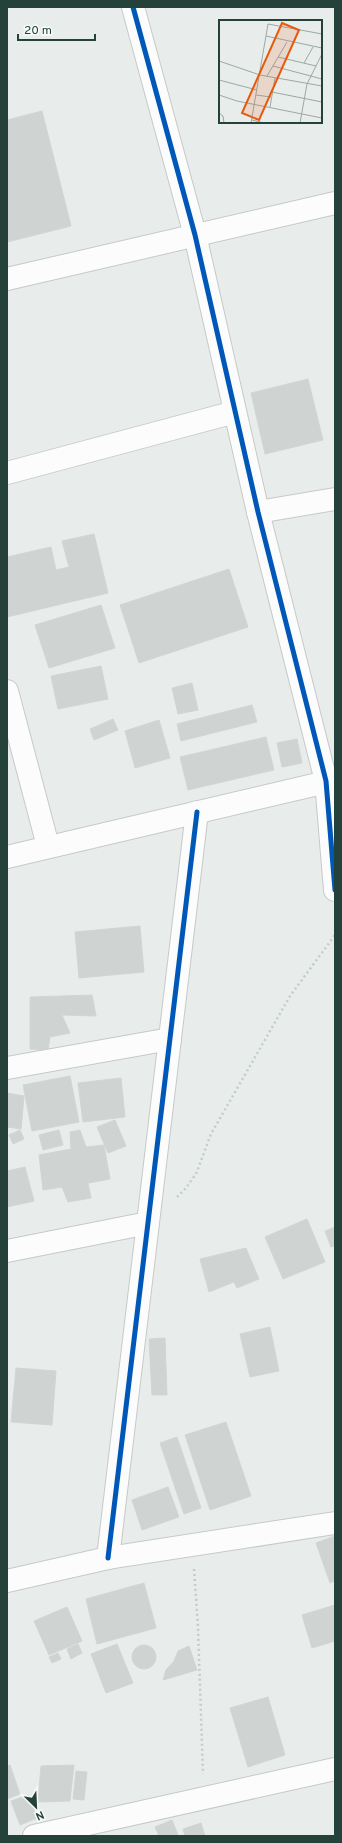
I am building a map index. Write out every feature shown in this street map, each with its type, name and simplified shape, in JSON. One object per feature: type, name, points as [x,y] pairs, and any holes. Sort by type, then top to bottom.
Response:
[{"type":"street","points":[[133,7],[195,235],[258,512],[330,781],[335,890]]},
{"type":"street","points":[[7,279],[335,203]]},
{"type":"street","points":[[7,473],[235,412]]},
{"type":"street","points":[[258,512],[335,499]]},
{"type":"street","points":[[7,691],[48,846]]},
{"type":"street","points":[[7,857],[48,846],[330,781]]},
{"type":"street","points":[[108,1558],[197,812]]},
{"type":"street","points":[[7,1068],[170,1039]]},
{"type":"street","points":[[7,1252],[148,1223]]},
{"type":"street","points":[[7,1581],[108,1558],[335,1523]]},
{"type":"street","points":[[34,1836],[335,1769]]},
{"type":"path","points":[[148,1223],[185,1189],[196,1174],[211,1134],[290,996],[335,935]]},
{"type":"path","points":[[194,1568],[198,1627],[203,1798]]},
{"type":"building","points":[[42,111],[71,226],[7,242],[7,120]]},
{"type":"building","points":[[308,379],[323,440],[265,454],[251,393]]},
{"type":"building","points":[[94,534],[108,593],[7,617],[7,557],[51,547],[56,570],[69,567],[62,541]]},
{"type":"building","points":[[229,569],[248,627],[139,663],[120,605]]},
{"type":"building","points":[[101,605],[115,648],[49,668],[35,625]]},
{"type":"building","points":[[101,666],[108,699],[58,709],[51,676]]},
{"type":"building","points":[[192,683],[198,710],[178,714],[172,688]]},
{"type":"building","points":[[252,705],[257,722],[181,741],[177,724]]},
{"type":"building","points":[[113,719],[118,730],[94,740],[90,729]]},
{"type":"building","points":[[159,720],[170,758],[135,768],[125,731]]},
{"type":"building","points":[[266,737],[274,770],[188,790],[180,757]]},
{"type":"building","points":[[297,739],[302,763],[282,767],[277,743]]},
{"type":"building","points":[[140,926],[144,972],[79,978],[75,932]]},
{"type":"building","points":[[92,995],[96,1016],[62,1015],[70,1033],[50,1037],[48,1050],[30,1049],[30,997]]},
{"type":"building","points":[[70,1076],[79,1122],[32,1131],[23,1085]]},
{"type":"building","points":[[121,1078],[125,1117],[83,1122],[78,1083]]},
{"type":"building","points":[[7,1093],[24,1096],[21,1129],[7,1127]]},
{"type":"building","points":[[115,1120],[126,1146],[108,1153],[97,1127]]},
{"type":"building","points":[[20,1130],[24,1139],[13,1144],[9,1135]]},
{"type":"building","points":[[59,1130],[63,1145],[43,1150],[39,1135]]},
{"type":"building","points":[[80,1130],[86,1147],[104,1145],[110,1179],[88,1183],[91,1198],[68,1202],[62,1187],[43,1190],[39,1155],[71,1149],[70,1132]]},
{"type":"building","points":[[25,1167],[34,1201],[7,1207],[7,1171]]},
{"type":"building","points":[[307,1219],[325,1262],[283,1279],[265,1237]]},
{"type":"building","points":[[335,1227],[335,1246],[331,1247],[325,1231]]},
{"type":"building","points":[[246,1248],[259,1279],[237,1288],[234,1282],[209,1292],[200,1259]]},
{"type":"building","points":[[270,1327],[279,1371],[250,1377],[240,1334]]},
{"type":"building","points":[[165,1338],[167,1395],[152,1395],[149,1339]]},
{"type":"building","points":[[16,1368],[56,1371],[52,1425],[11,1422]]},
{"type":"building","points":[[226,1422],[251,1496],[210,1510],[185,1435]]},
{"type":"building","points":[[177,1437],[201,1508],[184,1514],[160,1443]]},
{"type":"building","points":[[168,1487],[179,1517],[142,1530],[132,1500]]},
{"type":"building","points":[[335,1536],[335,1581],[330,1583],[316,1543]]},
{"type":"building","points":[[144,1583],[156,1628],[97,1644],[86,1599]]},
{"type":"building","points":[[335,1605],[335,1641],[312,1648],[302,1615]]},
{"type":"building","points":[[67,1607],[82,1641],[49,1655],[34,1621]]},
{"type":"building","points":[[78,1644],[82,1653],[71,1659],[67,1649]]},
{"type":"building","points":[[117,1644],[133,1683],[106,1693],[91,1654]]},
{"type":"building","points":[[144,1645],[153,1648],[156,1657],[153,1666],[144,1669],[135,1666],[132,1657],[135,1648]]},
{"type":"building","points":[[189,1646],[197,1670],[163,1680],[166,1670],[174,1661],[178,1651]]},
{"type":"building","points":[[58,1653],[61,1659],[52,1663],[49,1657]]},
{"type":"building","points":[[268,1697],[285,1755],[248,1767],[230,1708]]},
{"type":"building","points":[[10,1765],[20,1794],[7,1799],[7,1766]]},
{"type":"building","points":[[74,1765],[70,1801],[38,1802],[41,1766]]},
{"type":"building","points":[[76,1771],[87,1772],[84,1800],[73,1799]]},
{"type":"building","points":[[28,1795],[37,1818],[20,1825],[11,1801]]},
{"type":"building","points":[[172,1820],[178,1835],[159,1836],[155,1827]]},
{"type":"building","points":[[201,1823],[205,1836],[185,1836],[183,1829]]},
{"type":"cycle path","points":[[133,7],[195,235],[258,512],[326,781],[335,890]]},
{"type":"cycle path","points":[[108,1558],[197,812]]}]
